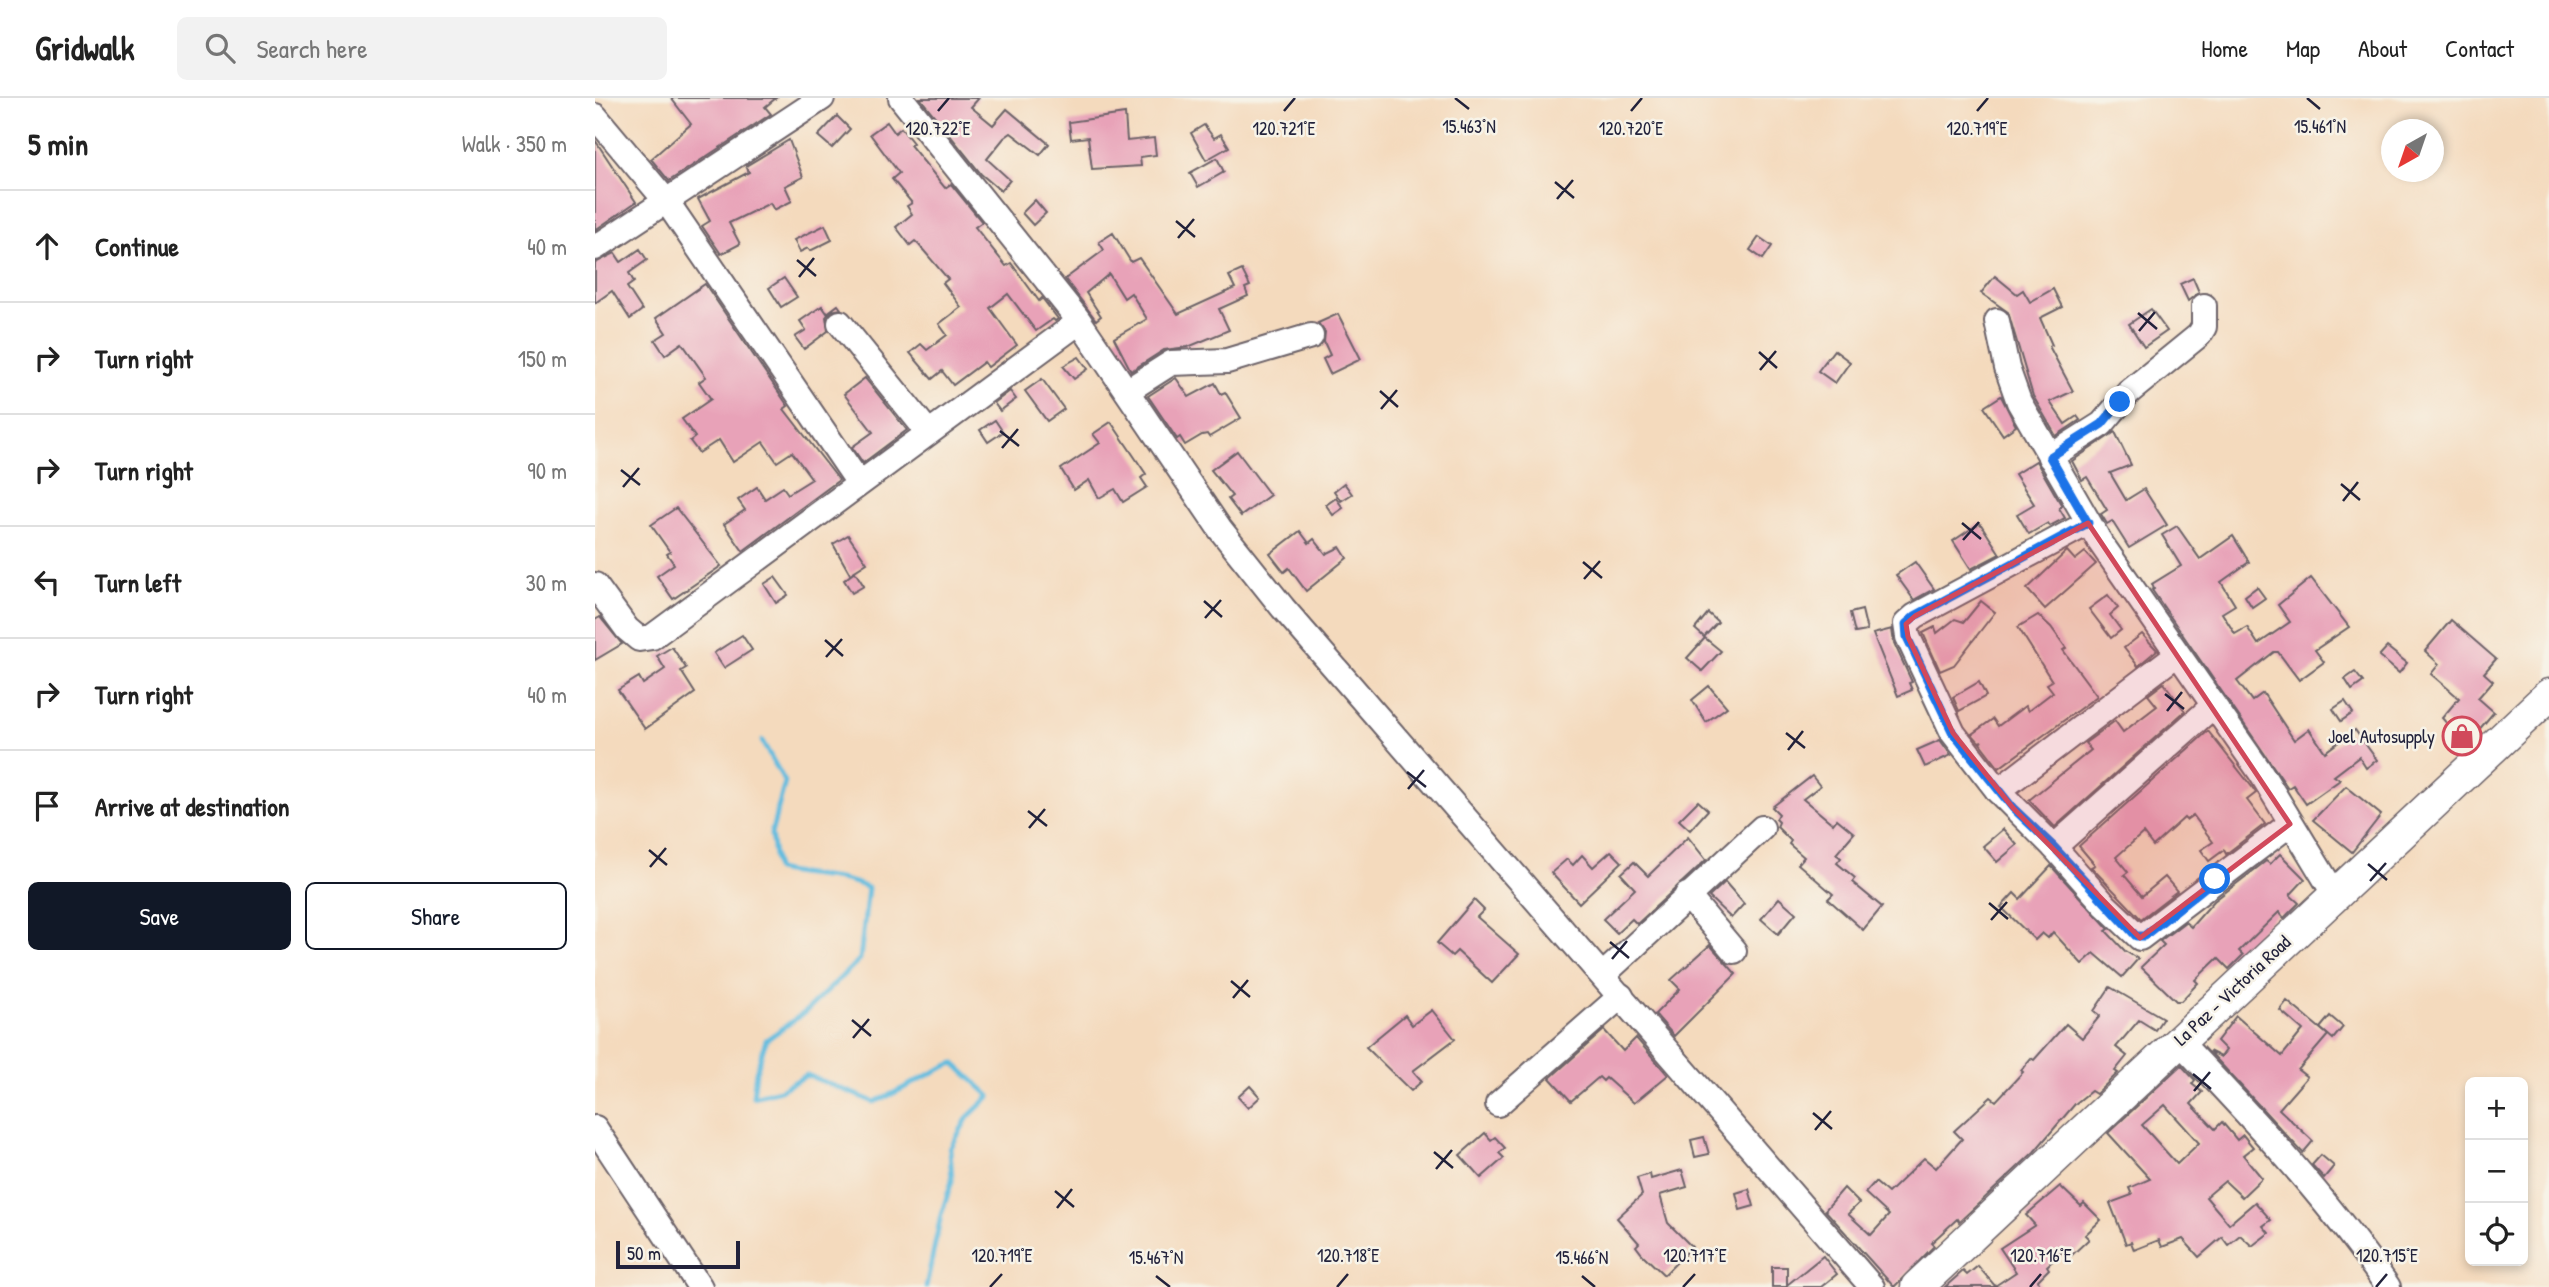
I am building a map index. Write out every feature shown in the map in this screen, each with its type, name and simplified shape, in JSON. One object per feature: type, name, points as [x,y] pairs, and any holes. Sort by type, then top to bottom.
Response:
[{"type":"main road","name":"La Paz - Victoria Road","points":[[1917,1287],[2549,695]]},
{"type":"street","points":[[595,248],[822,98]]},
{"type":"street","points":[[901,98],[1079,321],[1220,529],[1283,608],[1871,1287]]},
{"type":"street","points":[[595,116],[667,202],[859,483]]},
{"type":"street","points":[[2050,457],[2102,424],[2129,392],[2199,335],[2206,318],[2204,306]]},
{"type":"street","points":[[1997,320],[2012,386],[2088,523],[2176,655],[2261,773],[2335,895]]},
{"type":"street","points":[[595,585],[627,629],[639,639],[652,637],[1079,321]]},
{"type":"street","points":[[839,323],[928,432]]},
{"type":"street","points":[[1127,391],[1171,363],[1227,361],[1311,336]]},
{"type":"street","points":[[2088,523],[1915,616],[1906,624],[1907,637],[1943,716],[1998,791],[2054,847],[2105,905],[2140,938],[2290,824]]},
{"type":"street","points":[[1998,791],[2176,655]]},
{"type":"street","points":[[2054,847],[2213,706]]},
{"type":"street","points":[[1603,975],[1762,828]]},
{"type":"street","points":[[1687,895],[1734,951]]},
{"type":"street","points":[[1498,1104],[1621,996]]},
{"type":"street","points":[[2178,1040],[2309,1182],[2350,1231],[2388,1287]]},
{"type":"street","points":[[595,1128],[700,1287]]},
{"type":"highlighted area","points":[[2088,523],[2290,824],[2140,938],[2013,808],[1953,733],[1908,637],[1906,624],[1915,616]]},
{"type":"building","points":[[671,98],[776,98],[765,107],[771,114],[669,181],[651,159],[691,124]]},
{"type":"building","points":[[920,98],[979,98],[971,107],[993,125],[1007,109],[1049,144],[1040,155],[1011,133],[1004,138],[987,159],[1010,180],[1001,191],[981,174]]},
{"type":"building","points":[[1125,114],[1127,141],[1154,138],[1156,155],[1140,157],[1141,166],[1092,169],[1088,137],[1071,139],[1069,122]]},
{"type":"building","points":[[837,116],[850,129],[832,148],[818,136]]},
{"type":"building","points":[[887,122],[895,133],[901,128],[913,143],[910,145],[945,188],[951,184],[982,222],[975,227],[1006,266],[1011,263],[1039,301],[1042,298],[1058,319],[1053,319],[1036,331],[1008,294],[990,308],[1017,345],[988,367],[984,362],[953,385],[942,371],[932,379],[910,353],[921,344],[927,350],[947,335],[939,324],[961,307],[943,283],[948,279],[915,241],[910,245],[896,227],[912,214],[907,206],[912,203],[892,179],[899,173],[870,134]]},
{"type":"building","points":[[1204,125],[1214,138],[1221,134],[1229,147],[1206,160],[1191,133]]},
{"type":"building","points":[[595,140],[636,202],[595,230]]},
{"type":"building","points":[[789,140],[803,177],[785,186],[792,201],[774,210],[770,203],[729,223],[740,244],[721,254],[702,226],[710,221],[698,199],[749,172],[746,166]]},
{"type":"building","points":[[1217,158],[1224,172],[1198,187],[1190,173]]},
{"type":"building","points":[[1035,200],[1046,213],[1033,225],[1022,213]]},
{"type":"building","points":[[825,225],[832,240],[810,251],[808,248],[800,252],[794,240]]},
{"type":"building","points":[[1113,233],[1131,262],[1139,258],[1178,314],[1235,288],[1229,276],[1242,270],[1250,286],[1245,288],[1248,296],[1219,309],[1229,330],[1188,347],[1164,350],[1131,371],[1114,338],[1147,319],[1131,293],[1124,298],[1109,274],[1086,293],[1101,316],[1096,320],[1065,279],[1104,250],[1099,242]]},
{"type":"building","points":[[1759,237],[1772,246],[1763,259],[1750,250]]},
{"type":"building","points":[[640,249],[647,260],[629,273],[634,282],[627,287],[642,310],[630,319],[612,291],[595,303],[595,263],[615,253],[621,262]]},
{"type":"building","points":[[1995,276],[2017,294],[2023,290],[2030,302],[2053,289],[2062,307],[2040,318],[2052,345],[2049,346],[2073,391],[2050,402],[2065,424],[2077,416],[2080,420],[2056,436],[2033,396],[2008,312],[1981,293]]},
{"type":"building","points":[[784,278],[797,297],[781,307],[769,288]]},
{"type":"building","points":[[2193,278],[2199,292],[2188,301],[2180,284]]},
{"type":"building","points":[[705,284],[788,406],[784,409],[839,480],[743,551],[724,524],[745,510],[738,500],[757,487],[765,499],[783,487],[788,494],[812,479],[792,452],[777,462],[763,442],[733,462],[719,440],[699,453],[690,441],[695,437],[682,419],[711,399],[699,382],[706,377],[682,343],[665,355],[655,340],[666,333],[656,318]]},
{"type":"building","points":[[838,305],[841,309],[831,311],[826,317],[828,331],[804,349],[795,337],[806,330],[800,321],[822,306],[827,313]]},
{"type":"building","points":[[2151,309],[2167,331],[2144,347],[2129,324]]},
{"type":"building","points":[[1338,314],[1361,359],[1330,374],[1323,359],[1330,355],[1324,342],[1325,332],[1318,323]]},
{"type":"building","points":[[1834,350],[1850,362],[1835,383],[1818,371]]},
{"type":"building","points":[[1079,357],[1088,369],[1074,379],[1063,366]]},
{"type":"building","points":[[865,378],[907,430],[863,463],[852,447],[873,432],[844,394]]},
{"type":"building","points":[[1176,378],[1189,397],[1215,383],[1221,394],[1225,392],[1241,418],[1209,437],[1207,434],[1202,435],[1185,445],[1180,437],[1177,439],[1148,396]]},
{"type":"building","points":[[1042,379],[1064,409],[1047,421],[1025,391]]},
{"type":"building","points":[[1010,391],[1016,399],[1000,411],[994,403]]},
{"type":"building","points":[[2001,396],[2016,426],[2003,435],[1984,407]]},
{"type":"building","points":[[995,420],[1003,432],[988,442],[980,430]]},
{"type":"building","points":[[1111,422],[1146,474],[1141,478],[1147,487],[1123,502],[1115,489],[1099,498],[1089,480],[1074,490],[1061,469],[1100,443],[1093,434]]},
{"type":"building","points":[[2115,432],[2131,465],[2110,473],[2126,500],[2144,489],[2167,525],[2129,548],[2112,521],[2107,524],[2101,514],[2107,510],[2087,477],[2082,480],[2072,461]]},
{"type":"building","points":[[1237,451],[1270,495],[1241,516],[1228,499],[1232,496],[1211,470]]},
{"type":"building","points":[[2036,461],[2062,506],[2059,508],[2065,518],[2050,526],[2048,523],[2029,534],[2017,514],[2034,504],[2015,474]]},
{"type":"building","points":[[1344,483],[1352,494],[1341,501],[1334,491]]},
{"type":"building","points":[[1336,498],[1343,508],[1333,515],[1326,505]]},
{"type":"building","points":[[676,508],[721,566],[673,599],[657,576],[674,564],[667,554],[670,552],[651,525]]},
{"type":"building","points":[[1980,523],[2000,554],[1971,569],[1953,541]]},
{"type":"building","points":[[2177,526],[2200,559],[2233,536],[2249,562],[2221,582],[2235,605],[2222,613],[2235,634],[2247,627],[2258,644],[2290,622],[2278,605],[2311,578],[2349,627],[2315,650],[2324,662],[2299,680],[2278,652],[2274,652],[2237,681],[2252,701],[2263,693],[2294,740],[2309,729],[2325,752],[2355,730],[2377,760],[2366,768],[2359,757],[2334,776],[2340,780],[2306,804],[2293,785],[2288,788],[2152,590],[2152,584],[2181,566],[2162,535]]},
{"type":"building","points":[[1300,531],[1309,543],[1314,539],[1326,554],[1340,547],[1347,558],[1306,591],[1289,568],[1284,572],[1270,554]]},
{"type":"building","points":[[848,535],[867,563],[850,574],[833,544]]},
{"type":"building","points":[[2067,551],[2075,560],[2085,552],[2096,564],[2045,609],[2027,589]]},
{"type":"building","points":[[1915,562],[1934,589],[1914,600],[1896,575]]},
{"type":"building","points":[[855,572],[864,586],[852,593],[844,580]]},
{"type":"building","points":[[775,577],[788,595],[776,603],[764,584]]},
{"type":"building","points":[[2257,587],[2265,598],[2252,607],[2245,596]]},
{"type":"building","points":[[2108,595],[2118,608],[2110,615],[2121,630],[2111,638],[2089,609]]},
{"type":"building","points":[[1981,601],[1995,612],[1954,665],[1940,671],[1923,633],[1935,627],[1937,633],[1955,619],[1964,622]]},
{"type":"building","points":[[1862,610],[1867,631],[1855,633],[1850,613]]},
{"type":"building","points":[[1708,613],[1718,622],[1704,637],[1695,629]]},
{"type":"building","points":[[2038,615],[2051,627],[2066,648],[2063,650],[2097,696],[1999,768],[1980,743],[1982,741],[1979,742],[1972,734],[1993,719],[1998,726],[2025,706],[2028,711],[2053,692],[2047,684],[2052,681],[2018,627]]},
{"type":"building","points":[[600,617],[622,644],[595,660],[595,620]]},
{"type":"building","points":[[2451,620],[2496,659],[2484,673],[2493,681],[2478,698],[2494,712],[2466,745],[2447,729],[2449,726],[2442,718],[2459,698],[2431,674],[2439,664],[2425,651]]},
{"type":"building","points":[[1892,629],[1894,643],[1912,682],[1909,683],[1912,690],[1898,696],[1873,634]]},
{"type":"building","points":[[2142,634],[2157,650],[2138,666],[2124,648]]},
{"type":"building","points":[[742,635],[752,650],[724,668],[714,653]]},
{"type":"building","points":[[1705,638],[1721,651],[1702,671],[1687,658]]},
{"type":"building","points":[[672,647],[686,668],[681,671],[695,693],[645,729],[618,690],[639,677],[643,684],[665,669],[657,656]]},
{"type":"building","points":[[2387,647],[2407,663],[2399,673],[2379,656]]},
{"type":"building","points":[[2355,672],[2363,682],[2352,690],[2345,679]]},
{"type":"building","points":[[1979,682],[1986,696],[1959,711],[1953,697]]},
{"type":"building","points":[[2164,683],[2185,711],[2055,827],[2029,800],[2091,750],[2085,743],[2115,721],[2123,732],[2157,706],[2148,695]]},
{"type":"building","points":[[1709,686],[1727,707],[1706,722],[1692,700]]},
{"type":"building","points":[[2345,701],[2353,713],[2341,721],[2333,709]]},
{"type":"building","points":[[2208,731],[2256,793],[2247,800],[2265,824],[2226,854],[2224,850],[2209,861],[2201,850],[2213,842],[2193,815],[2186,820],[2184,818],[2153,846],[2143,833],[2116,857],[2128,872],[2124,875],[2142,896],[2165,877],[2177,891],[2141,919],[2091,867],[2095,865],[2079,846]]},
{"type":"building","points":[[1940,740],[1951,755],[1925,767],[1917,750]]},
{"type":"building","points":[[1812,776],[1820,786],[1803,799],[1833,824],[1837,819],[1854,833],[1836,854],[1841,858],[1837,863],[1855,878],[1852,882],[1882,907],[1863,930],[1828,899],[1833,894],[1798,864],[1804,857],[1789,844],[1791,841],[1777,827],[1779,822],[1776,819],[1779,814],[1772,807]]},
{"type":"building","points":[[2346,786],[2381,815],[2352,852],[2313,820]]},
{"type":"building","points":[[1698,801],[1708,810],[1690,830],[1679,820]]},
{"type":"building","points":[[2003,829],[2017,845],[1997,862],[1983,846]]},
{"type":"building","points":[[1688,837],[1706,860],[1637,924],[1632,919],[1617,933],[1603,919],[1635,889],[1621,874],[1634,862],[1648,876]]},
{"type":"building","points":[[1611,851],[1622,862],[1579,903],[1551,873],[1567,859],[1573,865],[1582,855],[1593,867]]},
{"type":"building","points":[[2280,854],[2305,879],[2290,895],[2299,903],[2284,918],[2279,912],[2239,951],[2243,955],[2229,969],[2218,958],[2195,980],[2198,983],[2181,1001],[2176,1001],[2141,967],[2164,945],[2160,941],[2185,922],[2191,927],[2214,901],[2266,861],[2270,864]]},
{"type":"building","points":[[2051,866],[2109,929],[2106,931],[2125,951],[2138,959],[2122,977],[2094,953],[2082,964],[2053,932],[2048,938],[2042,933],[2035,940],[2001,907],[2014,893],[2020,899]]},
{"type":"building","points":[[1725,882],[1744,904],[1731,918],[1709,897]]},
{"type":"building","points":[[1779,898],[1796,913],[1778,934],[1761,919]]},
{"type":"building","points":[[1474,900],[1484,910],[1477,917],[1519,954],[1492,983],[1457,951],[1452,956],[1437,943]]},
{"type":"building","points":[[1710,945],[1736,974],[1674,1036],[1655,1014],[1680,989],[1671,980]]},
{"type":"building","points":[[2110,987],[2163,1018],[2155,1030],[2139,1020],[2116,1047],[2127,1056],[2115,1071],[2118,1073],[2096,1094],[2091,1091],[2075,1104],[2034,1152],[1959,1222],[1957,1219],[1931,1243],[1934,1246],[1894,1287],[1825,1210],[1844,1188],[1859,1203],[1848,1214],[1871,1235],[1889,1215],[1865,1193],[1875,1182],[1888,1193],[1924,1158],[1936,1168],[1962,1139],[1954,1131],[1991,1097],[1996,1101],[2023,1072],[2021,1070],[2031,1058],[2034,1060],[2066,1024],[2082,1038],[2100,1016],[2094,1011]]},
{"type":"building","points":[[2287,1001],[2328,1035],[2298,1070],[2307,1077],[2279,1109],[2313,1141],[2303,1153],[2209,1051],[2221,1057],[2226,1050],[2217,1041],[2236,1016],[2282,1056],[2303,1030],[2280,1010]]},
{"type":"building","points":[[1432,1010],[1455,1039],[1413,1071],[1422,1081],[1411,1091],[1366,1047],[1405,1015],[1412,1025]]},
{"type":"building","points":[[2330,1016],[2343,1027],[2333,1039],[2320,1028]]},
{"type":"building","points":[[1604,1030],[1623,1051],[1636,1038],[1668,1075],[1634,1103],[1606,1078],[1603,1081],[1599,1077],[1571,1101],[1550,1078]]},
{"type":"building","points":[[2181,1065],[2195,1080],[2192,1084],[2202,1092],[2191,1104],[2215,1129],[2222,1122],[2237,1140],[2243,1135],[2253,1147],[2243,1155],[2262,1178],[2242,1197],[2225,1181],[2206,1197],[2229,1224],[2255,1202],[2271,1220],[2263,1226],[2269,1233],[2252,1246],[2240,1235],[2228,1245],[2222,1237],[2199,1257],[2183,1239],[2162,1247],[2159,1240],[2134,1250],[2131,1242],[2126,1244],[2110,1203],[2132,1195],[2129,1188],[2150,1179],[2108,1133]],"holes":[[[2165,1105],[2199,1143],[2177,1164],[2142,1125]]]},
{"type":"building","points":[[1250,1086],[1260,1097],[1248,1108],[1238,1097]]},
{"type":"building","points":[[1485,1133],[1491,1140],[1495,1137],[1505,1148],[1499,1153],[1504,1158],[1481,1178],[1460,1155]]},
{"type":"building","points":[[1704,1137],[1709,1154],[1695,1157],[1691,1140]]},
{"type":"building","points":[[2321,1155],[2334,1166],[2324,1178],[2312,1165]]},
{"type":"building","points":[[1682,1170],[1687,1187],[1660,1195],[1668,1223],[1692,1247],[1664,1275],[1642,1254],[1636,1246],[1639,1243],[1617,1218],[1642,1195],[1637,1178],[1650,1174],[1651,1179]]},
{"type":"building","points":[[2060,1186],[2081,1206],[2084,1203],[2101,1220],[2085,1235],[2089,1239],[2072,1255],[2065,1249],[2047,1266],[2049,1269],[2038,1280],[2040,1287],[1945,1287],[1963,1271],[1967,1275],[1978,1266],[1995,1286],[2016,1272],[2000,1248],[2035,1225],[2026,1215]]},
{"type":"building","points":[[1749,1189],[1754,1206],[1740,1210],[1736,1193]]},
{"type":"building","points":[[1823,1256],[1837,1274],[1821,1287],[1772,1287],[1772,1267],[1787,1267],[1787,1285]]},
{"type":"waterway","points":[[762,741],[785,782],[771,834],[776,870],[845,880],[868,888],[860,959],[804,1013],[766,1040],[756,1072],[753,1097],[780,1090],[807,1075],[874,1102],[954,1063],[990,1096],[968,1117],[950,1149],[952,1181],[941,1215],[926,1287]]},
{"type":"place","name":"Joel Autosupply","points":[[2462,736]]},
{"type":"route","points":[[2120,402],[2102,424],[2050,457],[2088,523],[1915,616],[1906,624],[1907,637],[1953,733],[2013,808],[2054,847],[2136,936],[2144,936],[2215,879]]}]
